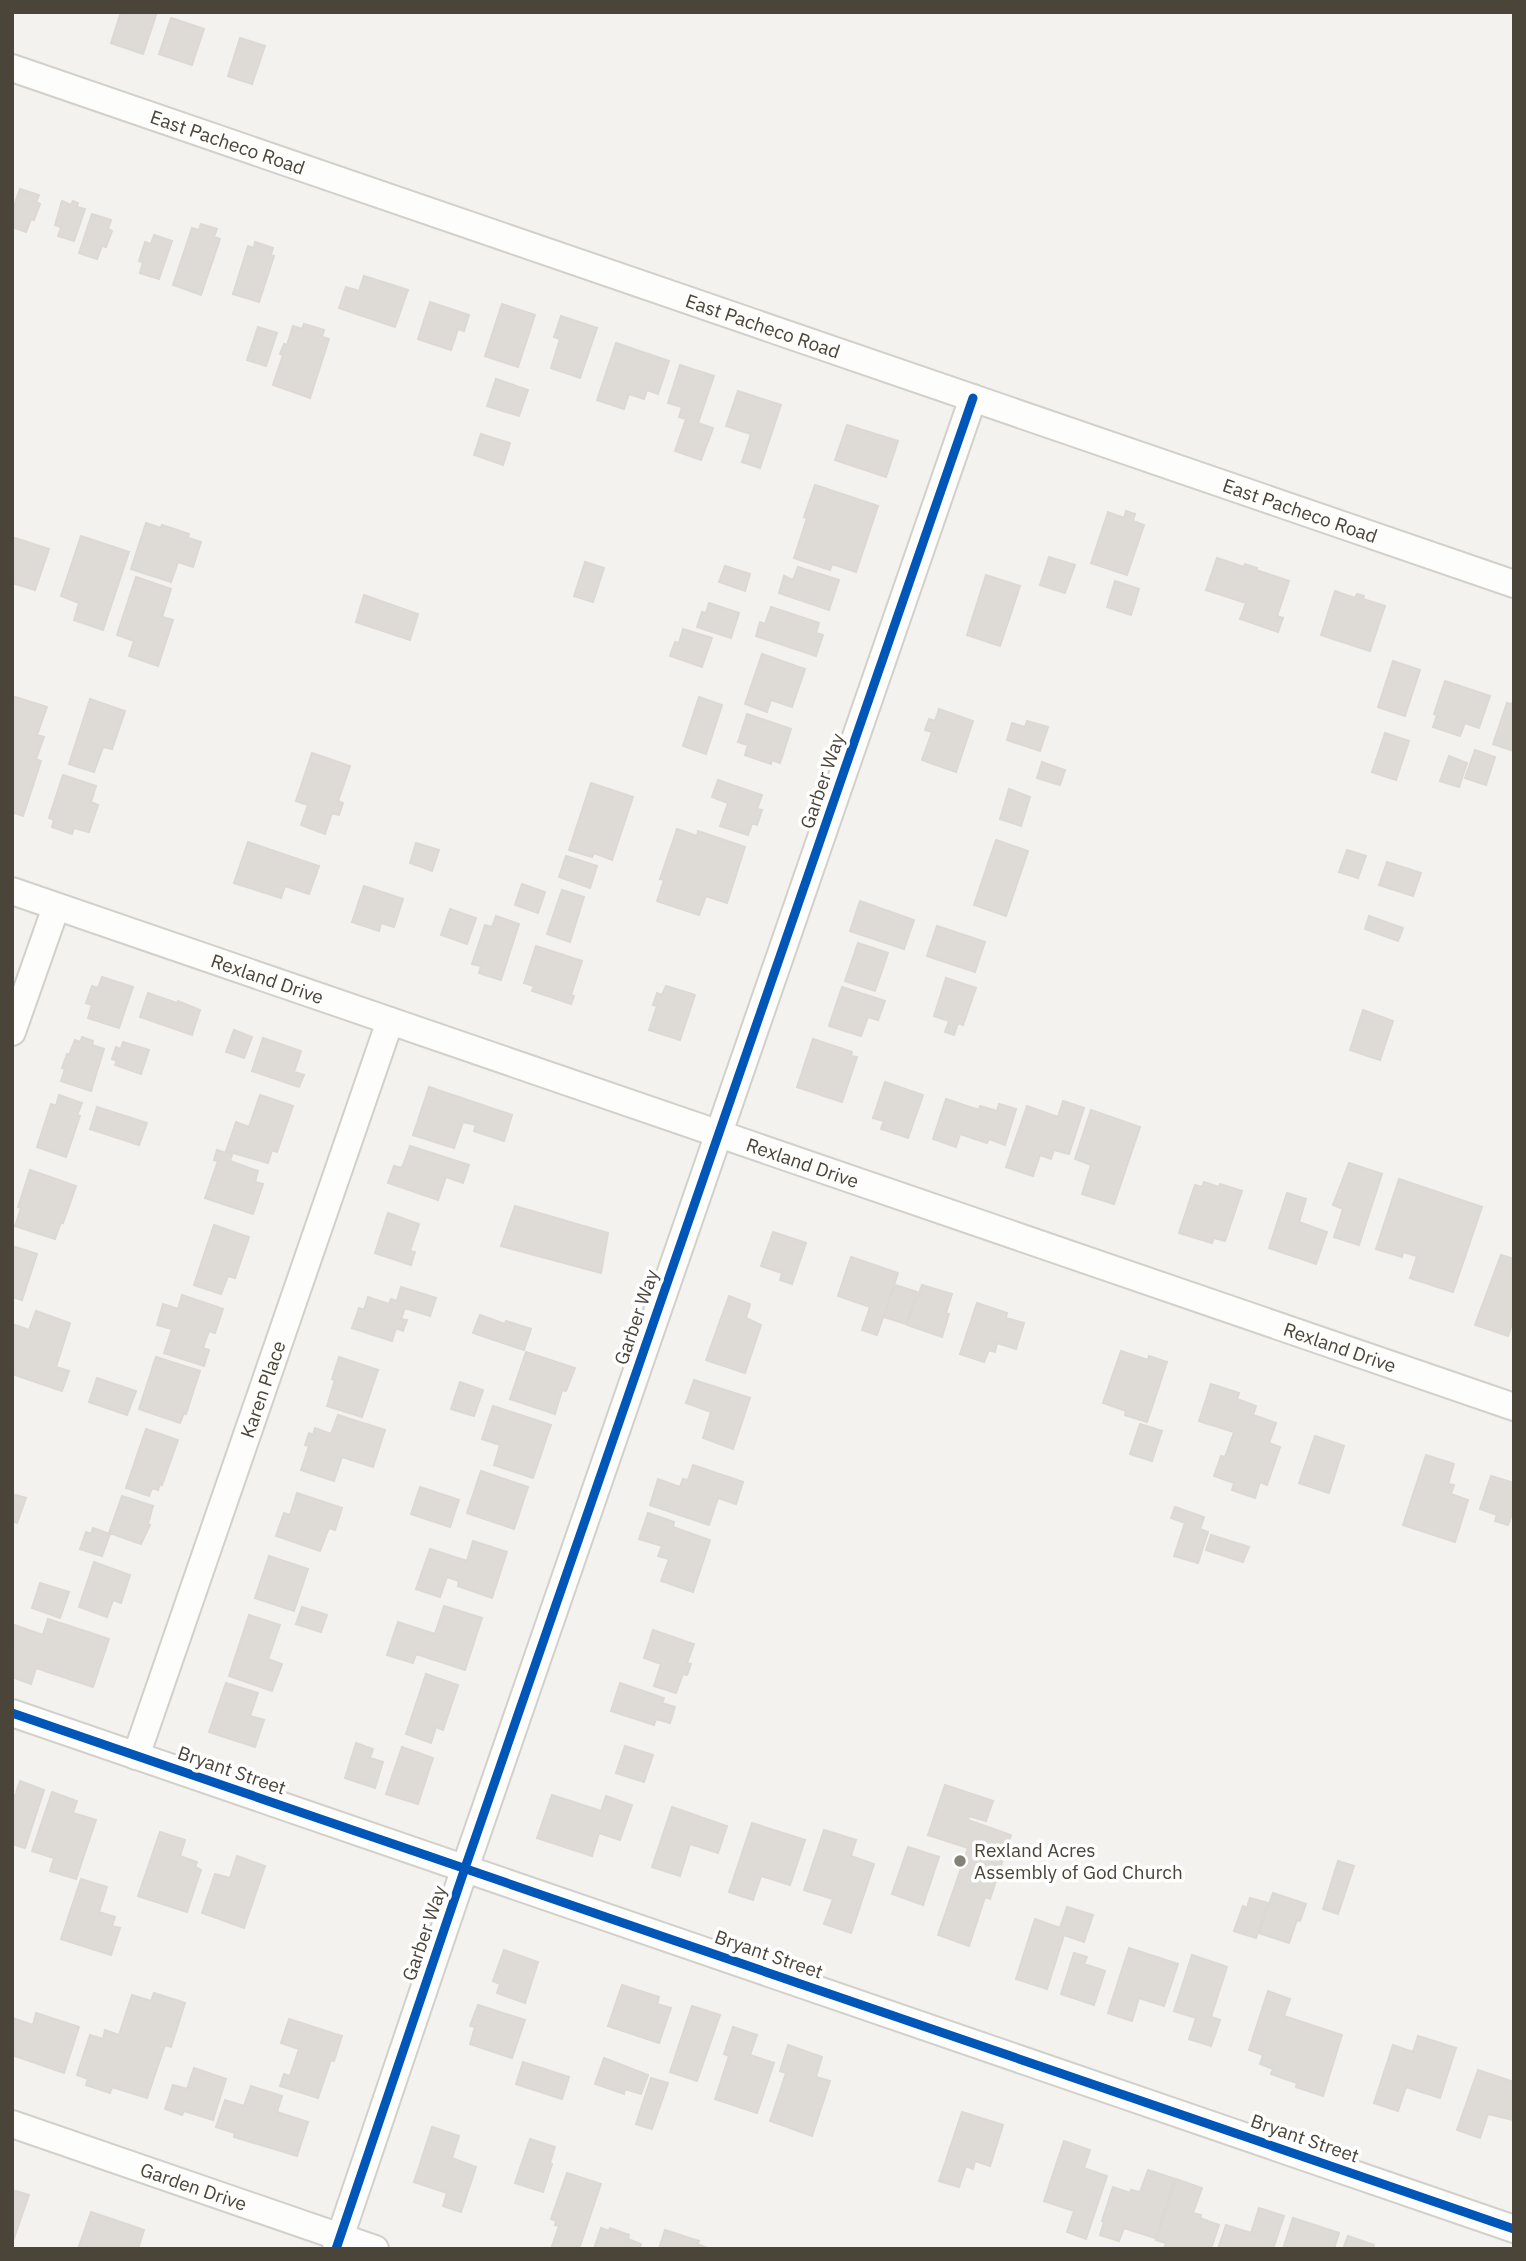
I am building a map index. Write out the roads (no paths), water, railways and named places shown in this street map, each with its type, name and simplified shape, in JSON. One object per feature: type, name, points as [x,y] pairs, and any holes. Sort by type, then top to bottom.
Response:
[{"type":"street","name":"East Pacheco Road","points":[[12,68],[1514,584]]},
{"type":"street","name":"Garber Way","points":[[338,2243],[973,398]]},
{"type":"street","name":"Rexland Drive","points":[[12,891],[1514,1407]]},
{"type":"street","points":[[12,1032],[56,906]]},
{"type":"street","name":"Karen Place","points":[[136,1756],[390,1021]]},
{"type":"street","name":"Bryant Street","points":[[12,1713],[1514,2229]]},
{"type":"street","name":"Garden Drive","points":[[12,2124],[338,2243],[375,2249]]},
{"type":"place","name":"Rexland Acres Assembly of God Church","points":[[960,1861]]}]
